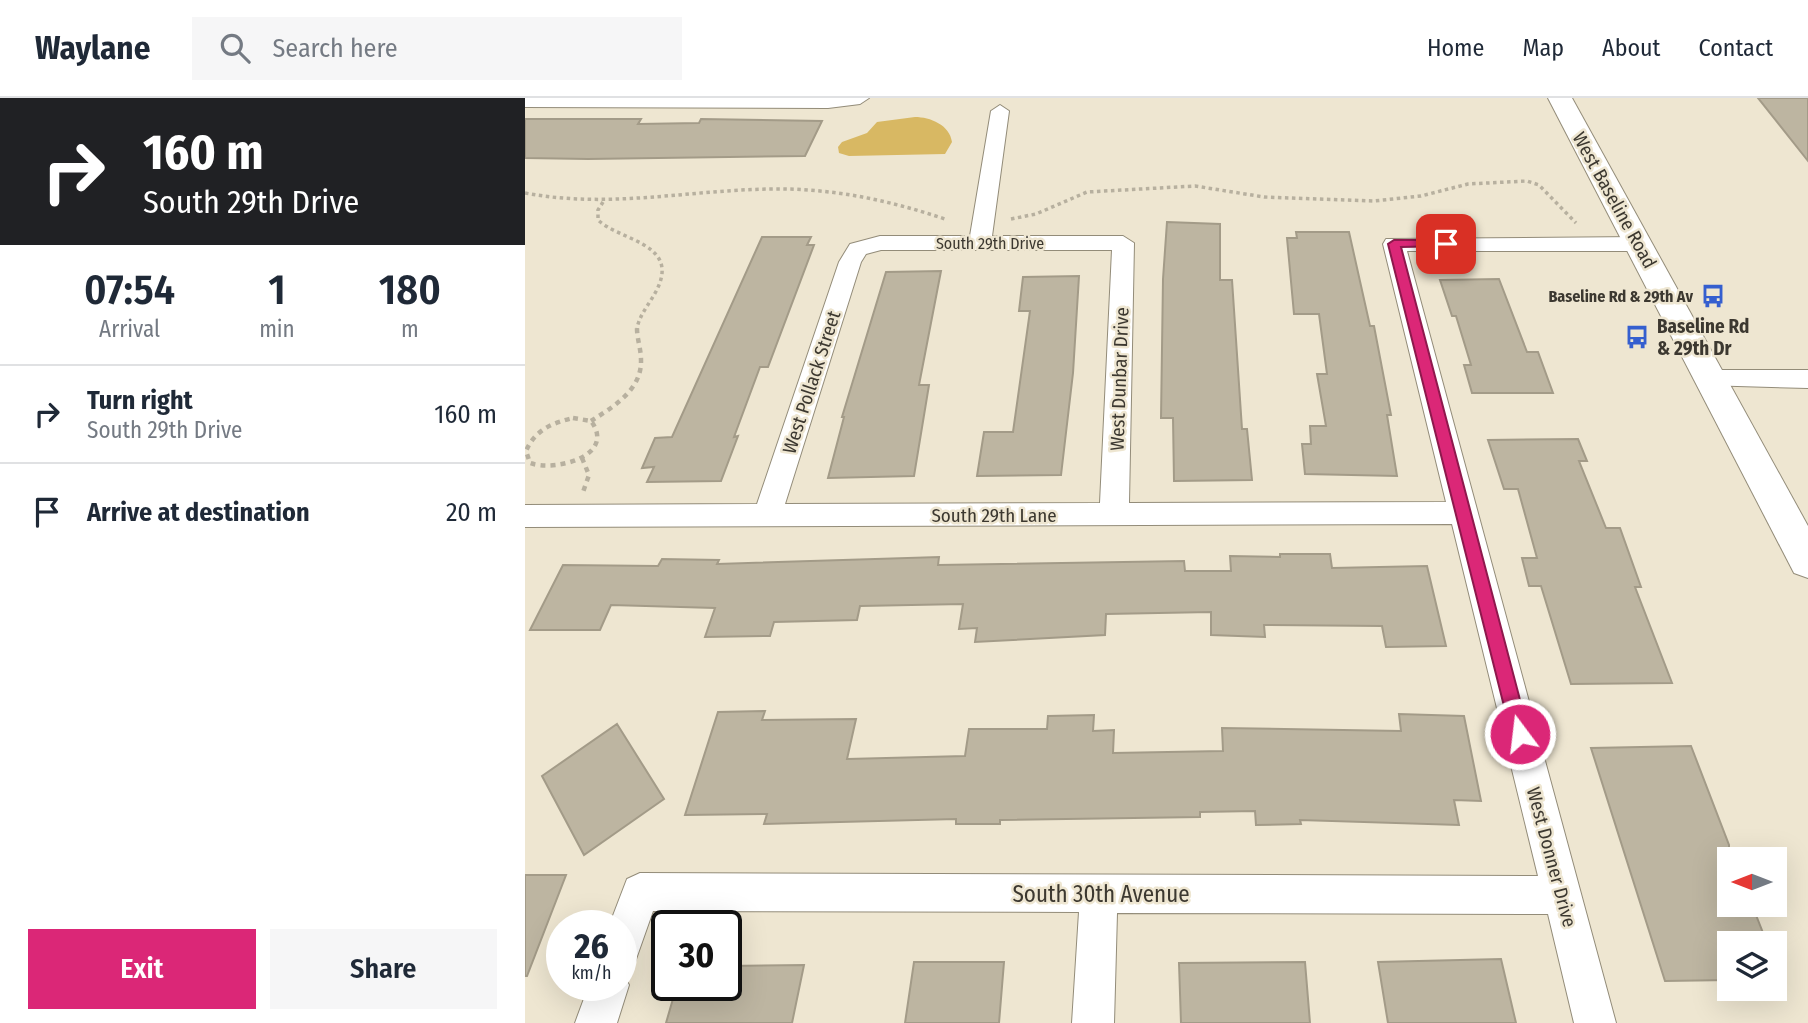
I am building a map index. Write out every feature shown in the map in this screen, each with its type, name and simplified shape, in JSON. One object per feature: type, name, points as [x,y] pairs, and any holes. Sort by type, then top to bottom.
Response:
[{"type":"main road","name":"West Baseline Road","points":[[1560,98],[1808,562]]},
{"type":"street","points":[[525,101],[828,102],[860,98]]},
{"type":"street","points":[[980,243],[992,180],[989,165],[1000,110]]},
{"type":"street","name":"South 29th Drive","points":[[858,249],[880,243],[1123,243]]},
{"type":"street","name":"West Dunbar Drive","points":[[1114,515],[1123,243]]},
{"type":"street","name":"West Donner Drive","points":[[1595,1023],[1394,244],[1640,244]]},
{"type":"street","name":"West Pollack Street","points":[[767,516],[850,262],[858,249]]},
{"type":"street","points":[[1712,379],[1808,379]]},
{"type":"street","name":"South 29th Lane","points":[[525,516],[1463,513]]},
{"type":"street","name":"South 30th Avenue","points":[[634,910],[640,892],[1562,895]]},
{"type":"street","points":[[1093,1023],[1099,894]]},
{"type":"street","points":[[596,1023],[603,1001]]},
{"type":"path","points":[[1003,221],[1036,214],[1087,192],[1195,186],[1264,197],[1374,201],[1504,181],[1527,181],[1539,186],[1581,228]]},
{"type":"path","points":[[525,193],[576,202],[743,190],[827,190],[878,196],[947,220]]},
{"type":"path","points":[[591,421],[627,395],[639,374],[642,360],[637,325],[660,288],[664,274],[658,256],[639,240],[606,228],[598,220],[598,210],[603,201]]},
{"type":"path","points":[[573,418],[591,421],[599,431],[599,437],[582,458],[553,469],[536,467],[526,458],[528,444],[551,424],[573,418]]},
{"type":"shaded area","points":[[915,117],[933,120],[947,131],[952,142],[945,154],[849,156],[839,153],[838,147],[842,142],[867,133],[877,122]]},
{"type":"building","points":[[1758,98],[1808,98],[1808,161]]},
{"type":"building","points":[[525,119],[641,119],[638,124],[699,123],[701,119],[822,121],[805,156],[588,159],[525,158]]},
{"type":"building","points":[[1167,222],[1220,224],[1220,280],[1232,280],[1242,429],[1247,429],[1252,480],[1174,481],[1173,418],[1161,418],[1163,279]]},
{"type":"building","points":[[1296,232],[1349,232],[1370,326],[1374,326],[1391,415],[1387,415],[1397,476],[1305,474],[1302,444],[1311,444],[1310,426],[1326,426],[1317,374],[1327,374],[1319,314],[1294,314],[1287,238],[1297,238]]},
{"type":"building","points":[[762,237],[811,237],[807,245],[814,245],[768,367],[760,367],[721,481],[647,482],[654,467],[642,468],[655,438],[672,437]]},
{"type":"building","points":[[941,271],[919,385],[929,385],[914,476],[828,478],[842,417],[886,272]]},
{"type":"building","points":[[1079,276],[1073,373],[1061,475],[977,476],[984,432],[1013,432],[1030,311],[1019,311],[1023,277]]},
{"type":"building","points":[[1499,279],[1527,352],[1538,352],[1553,393],[1472,393],[1464,365],[1471,365],[1456,316],[1452,316],[1440,280]]},
{"type":"building","points":[[1578,439],[1587,461],[1579,461],[1606,528],[1620,528],[1641,587],[1635,587],[1672,683],[1571,684],[1541,586],[1529,586],[1522,558],[1537,558],[1518,489],[1504,489],[1488,440]]},
{"type":"building","points":[[1280,554],[1330,554],[1332,568],[1427,566],[1446,646],[1386,647],[1382,626],[1264,625],[1265,637],[1211,635],[1211,612],[1106,614],[1105,635],[975,642],[977,628],[959,629],[963,604],[860,606],[857,620],[774,622],[770,636],[705,637],[715,608],[611,605],[600,630],[530,630],[563,565],[658,566],[662,559],[719,560],[717,564],[939,557],[938,565],[1184,561],[1185,571],[1231,571],[1230,556],[1280,557]]},
{"type":"building","points":[[765,711],[762,720],[856,719],[847,759],[965,756],[969,729],[1047,729],[1048,716],[1094,715],[1093,731],[1114,730],[1113,753],[1223,751],[1222,728],[1401,731],[1399,714],[1464,716],[1481,801],[1454,800],[1459,825],[1300,820],[1301,824],[1256,825],[1255,811],[1200,812],[1200,817],[1000,820],[1000,824],[956,824],[956,819],[764,824],[767,814],[685,815],[718,712]]},
{"type":"building","points":[[617,724],[664,799],[584,855],[542,776]]},
{"type":"building","points":[[1691,746],[1729,845],[1717,847],[1717,917],[1757,917],[1762,931],[1717,931],[1717,980],[1665,981],[1591,748]]},
{"type":"building","points":[[525,875],[566,875],[552,910],[546,910],[546,927],[525,976]]},
{"type":"building","points":[[1501,959],[1516,1023],[1388,1023],[1378,962]]},
{"type":"building","points":[[914,962],[1004,962],[999,1023],[905,1023]]},
{"type":"building","points":[[1305,962],[1310,1023],[1181,1023],[1179,963]]},
{"type":"building","points":[[804,965],[792,1023],[666,1023],[672,1001],[742,1001],[742,966]]},
{"type":"place","name":"Baseline Rd & 29th Av","points":[[1713,296]]},
{"type":"place","name":"Baseline Rd & 29th Dr","points":[[1637,337]]},
{"type":"route","points":[[1446,244],[1394,244],[1520,734]]}]
